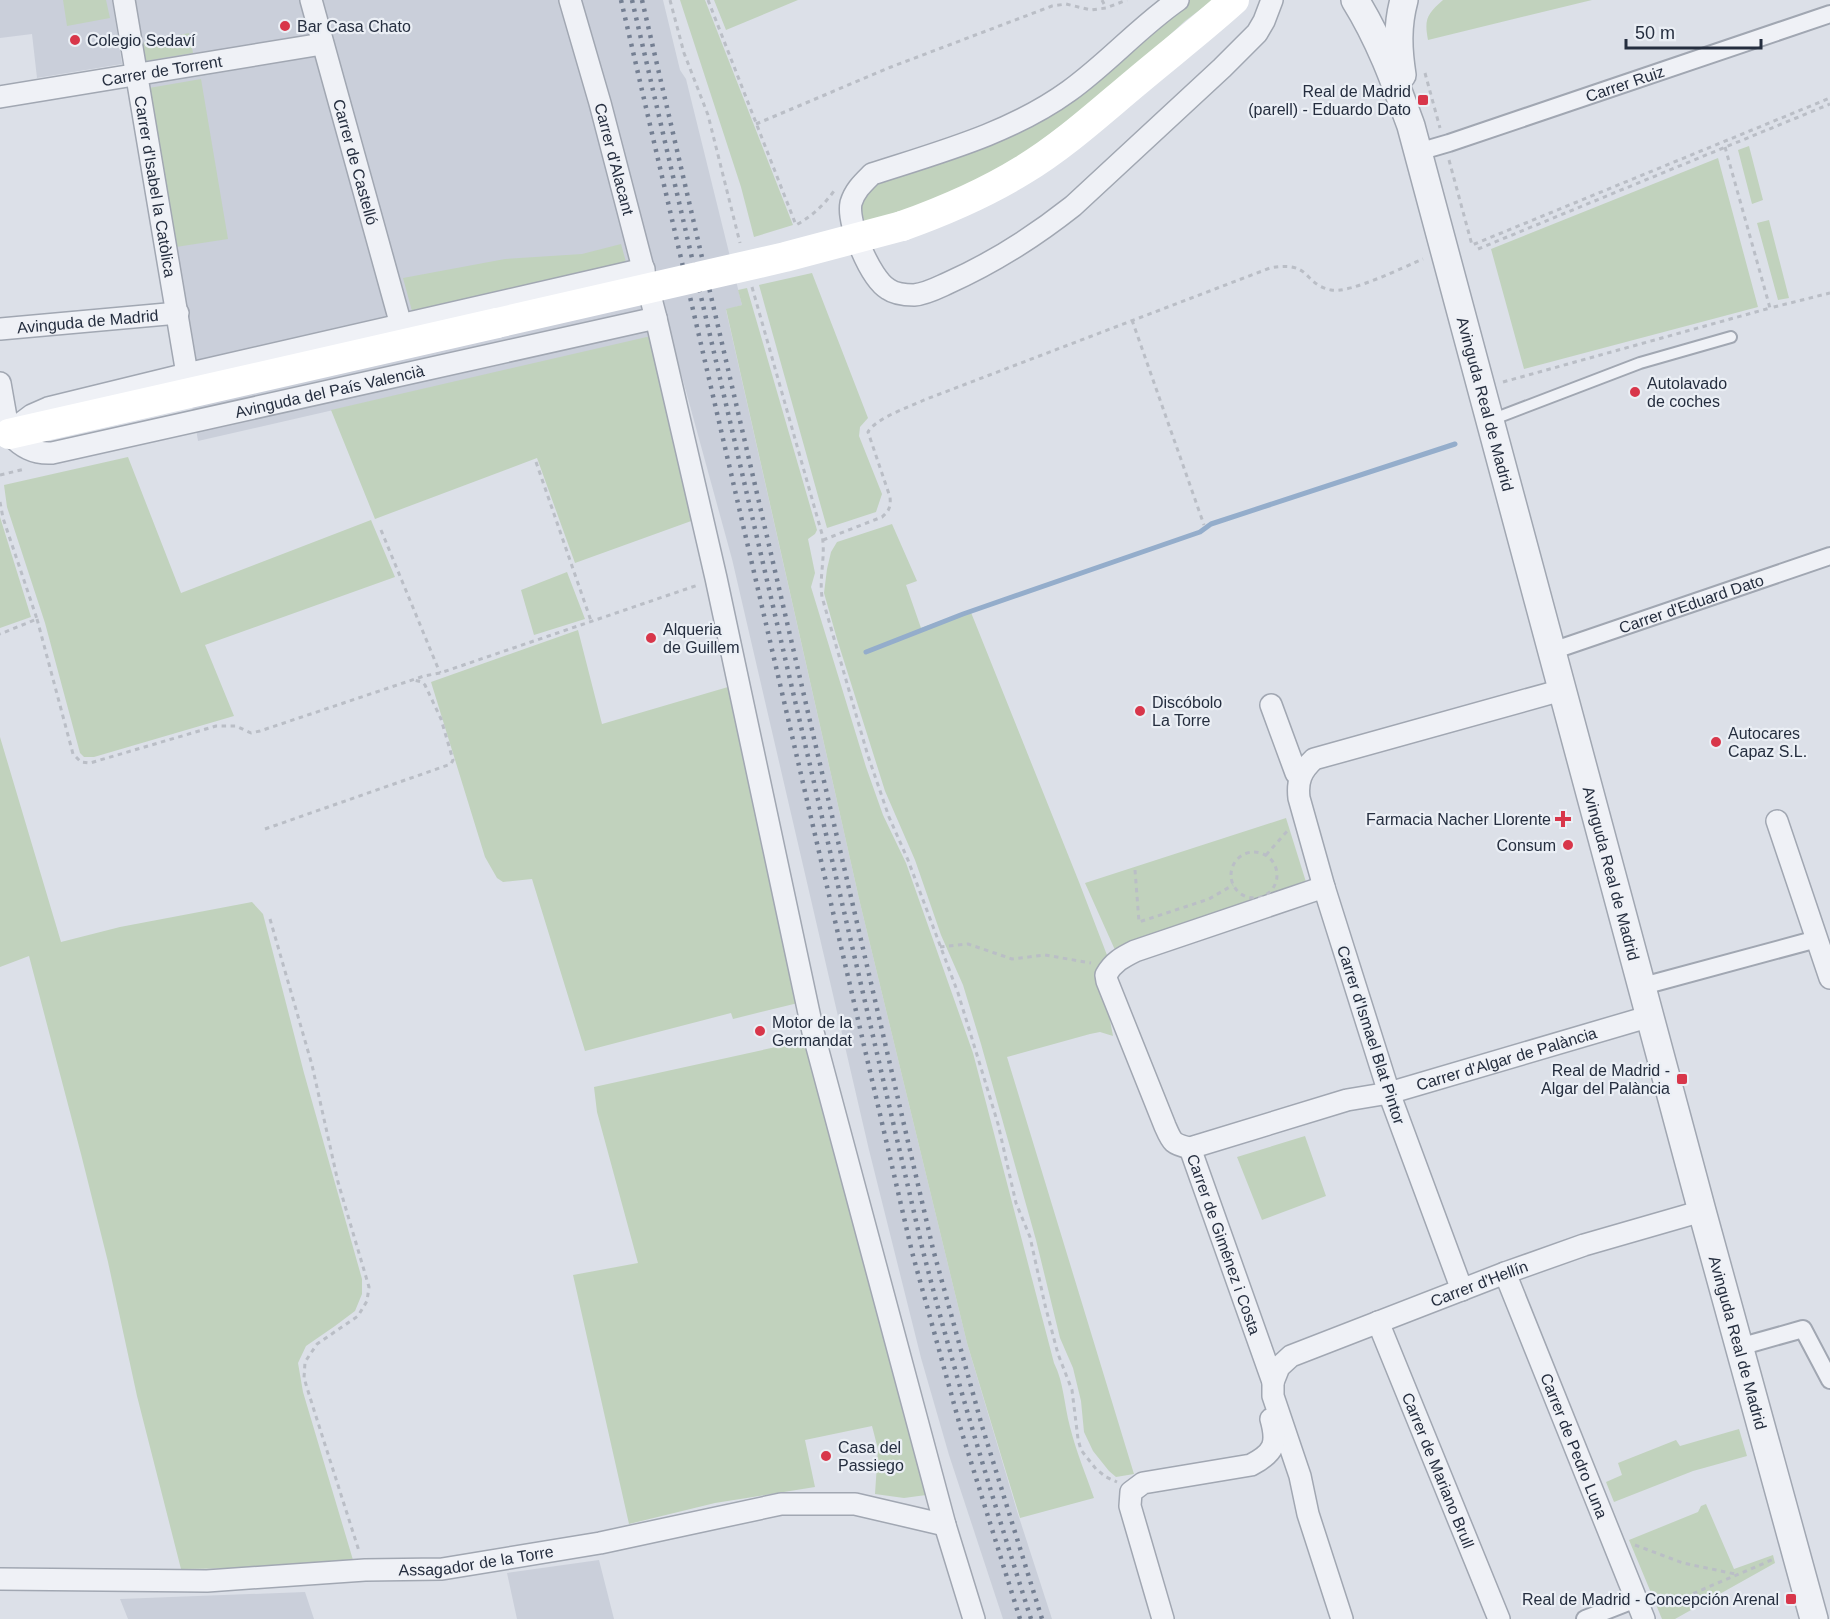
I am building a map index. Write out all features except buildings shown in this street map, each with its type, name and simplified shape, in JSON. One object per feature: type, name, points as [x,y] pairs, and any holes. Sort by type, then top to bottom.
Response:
[{"type":"main road","points":[[3,436],[785,257],[902,226],[944,211],[1023,170],[1088,123],[1227,6],[1255,0]]},
{"type":"street","name":"Carrer d'Isabel la Catòlica","points":[[124,0],[187,374]]},
{"type":"street","name":"Carrer de Castelló","points":[[311,0],[401,325]]},
{"type":"street","name":"Carrer d'Alacant","points":[[570,0],[600,102],[656,318],[716,578],[813,1032],[945,1525],[974,1619]]},
{"type":"street","points":[[1178,0],[1069,91],[1030,115],[1000,130],[872,174],[858,187],[850,213],[853,226],[867,261],[886,288],[898,293],[923,294],[960,278],[1024,242],[1048,225],[1072,206],[1257,33],[1272,0]]},
{"type":"street","name":"Avinguda Real de Madrid","points":[[1355,0],[1384,53],[1411,126],[1702,1211],[1814,1619]]},
{"type":"street","name":"Avinguda Real de Madrid","points":[[1404,0],[1398,29],[1398,49],[1411,126]]},
{"type":"street","name":"Carrer Ruiz","points":[[1418,152],[1472,136],[1830,14]]},
{"type":"street","name":"Carrer de Torrent","points":[[0,97],[322,44]]},
{"type":"street","points":[[3,436],[32,415],[48,408],[644,268]]},
{"type":"street","name":"Avinguda de Madrid","points":[[0,329],[178,313]]},
{"type":"street","name":"Avinguda del País Valencià","points":[[3,436],[33,452],[52,453],[656,318]]},
{"type":"street","points":[[0,383],[3,436]]},
{"type":"street","name":"Carrer d'Eduard Dato","points":[[1552,651],[1830,556]]},
{"type":"street","points":[[1300,774],[1314,759],[1327,754],[1562,690]]},
{"type":"street","name":"Carrer d'Ismael Blat Pintor","points":[[1271,705],[1296,773],[1300,774],[1297,786],[1303,813],[1389,1093],[1462,1290]]},
{"type":"street","points":[[1776,821],[1830,978]]},
{"type":"street","points":[[1110,967],[1124,956],[1136,951],[1324,887]]},
{"type":"street","points":[[1642,986],[1816,939]]},
{"type":"street","name":"Carrer de Giménez i Costa","points":[[1110,967],[1106,975],[1107,981],[1165,1126],[1172,1141],[1178,1146],[1190,1148],[1273,1389],[1342,1619]]},
{"type":"street","name":"Carrer d'Algar de Palància","points":[[1190,1148],[1347,1100],[1389,1093],[1651,1016]]},
{"type":"street","name":"Carrer d'Hellín","points":[[1273,1389],[1280,1367],[1292,1356],[1504,1273],[1584,1245],[1702,1211]]},
{"type":"street","name":"Carrer de Pedro Luna","points":[[1504,1273],[1640,1609]]},
{"type":"street","name":"Carrer de Mariano Brull","points":[[1378,1322],[1499,1619]]},
{"type":"street","points":[[1740,1347],[1803,1329],[1830,1380]]},
{"type":"street","points":[[1244,1467],[1265,1457],[1274,1445],[1275,1437],[1271,1418],[1273,1389]]},
{"type":"street","points":[[1163,1619],[1130,1506],[1131,1492],[1143,1483],[1284,1462],[1295,1467],[1300,1476]]},
{"type":"street","name":"Assagador de la Torre","points":[[0,1579],[207,1581],[365,1570],[453,1568],[600,1544],[781,1504],[855,1504],[945,1525]]},
{"type":"street","points":[[1585,1619],[1640,1609]]},
{"type":"lane","points":[[1490,420],[1640,363],[1731,337]]},
{"type":"path","points":[[670,0],[684,53],[708,115],[743,254]]},
{"type":"path","points":[[708,0],[796,225],[812,216],[835,190],[845,185],[858,187]]},
{"type":"path","points":[[1102,0],[1106,8]]},
{"type":"path","points":[[756,124],[891,67],[1052,6],[1066,4],[1092,10],[1106,8],[1127,0]]},
{"type":"path","points":[[1422,63],[1440,128]]},
{"type":"path","points":[[1447,156],[1472,245],[1830,98]]},
{"type":"path","points":[[1478,249],[1830,104]]},
{"type":"path","points":[[1725,147],[1770,308]]},
{"type":"path","points":[[823,540],[882,517],[888,512],[891,506],[890,497],[868,432],[871,427],[924,400],[1269,268],[1291,265],[1300,269],[1323,288],[1340,291],[1444,251]]},
{"type":"path","points":[[749,276],[823,540],[820,587],[837,653],[889,818],[908,860],[958,993],[998,1124],[1016,1203],[1030,1237],[1053,1335],[1072,1390],[1081,1450],[1096,1469],[1106,1477],[1116,1482],[1143,1483]]},
{"type":"path","points":[[1513,380],[1830,293]]},
{"type":"path","points":[[1132,320],[1204,525]]},
{"type":"path","points":[[536,462],[591,621]]},
{"type":"path","points":[[0,475],[28,468]]},
{"type":"path","points":[[0,502],[3,518],[37,619],[73,754],[81,762],[86,763],[216,726],[236,726],[251,733],[260,731],[412,679],[440,673],[716,578]]},
{"type":"path","points":[[381,530],[440,673]]},
{"type":"path","points":[[0,634],[37,619]]},
{"type":"path","points":[[264,829],[451,764],[453,760],[441,719],[425,685],[412,679]]},
{"type":"path","points":[[1266,855],[1303,813]]},
{"type":"path","points":[[1251,852],[1266,855],[1272,860],[1278,873],[1274,887],[1264,896],[1248,897],[1241,894],[1233,885],[1231,873],[1237,859],[1251,852]]},
{"type":"path","points":[[1135,870],[1139,922],[1209,899],[1233,885]]},
{"type":"path","points":[[270,919],[312,1065],[338,1182],[369,1287],[367,1301],[358,1316],[316,1344],[305,1362],[304,1370],[304,1378],[365,1570]]},
{"type":"path","points":[[940,947],[968,944],[1012,959],[1046,956],[1082,960],[1110,967]]},
{"type":"path","points":[[1615,1549],[1631,1544],[1683,1563],[1737,1575]]},
{"type":"path","points":[[1640,1609],[1685,1597],[1774,1558]]},
{"type":"shaded area","name":"Colegio Sedaví","points":[[0,0],[112,0],[122,64],[37,78],[32,34],[0,38]]},
{"type":"shaded area","points":[[124,0],[663,0],[680,70],[686,79],[742,305],[726,310],[860,903],[967,1343],[1052,1619],[1003,1619],[949,1455],[921,1358],[869,1150],[732,559],[670,333],[198,441]]},
{"type":"shaded area","points":[[599,1560],[614,1619],[517,1619],[507,1573]]},
{"type":"shaded area","points":[[305,1592],[314,1619],[128,1619],[120,1599]]},
{"type":"green space","points":[[63,0],[106,0],[110,18],[67,26]]},
{"type":"green space","points":[[680,0],[705,0],[793,225],[754,237],[741,187]]},
{"type":"green space","points":[[714,0],[798,0],[726,30]]},
{"type":"green space","points":[[1189,0],[1213,0],[1185,21],[1124,77],[1013,162],[932,203],[864,223],[861,206],[865,192],[884,178],[962,151]]},
{"type":"green space","points":[[1443,0],[1592,0],[1428,40],[1426,27],[1428,17]]},
{"type":"green space","points":[[189,33],[193,53],[145,61],[142,43]]},
{"type":"green space","points":[[201,79],[228,239],[176,247],[149,88]]},
{"type":"green space","points":[[1749,146],[1763,200],[1752,204],[1738,150]]},
{"type":"green space","points":[[1718,158],[1758,307],[1524,369],[1491,249]]},
{"type":"green space","points":[[1769,220],[1789,298],[1778,300],[1757,223]]},
{"type":"green space","points":[[621,244],[626,262],[412,311],[403,278],[505,259],[582,254]]},
{"type":"green space","points":[[812,273],[868,418],[860,427],[859,436],[882,494],[876,512],[827,528],[759,285]]},
{"type":"green space","points":[[747,288],[817,530],[808,539],[815,573],[811,587],[866,767],[883,815],[906,863],[973,1053],[1054,1363],[1060,1378],[1072,1436],[1094,1498],[1020,1518],[967,1343],[860,903],[726,309],[742,305],[738,290]]},
{"type":"green space","points":[[651,336],[694,520],[575,563],[537,458],[375,519],[331,410]]},
{"type":"green space","points":[[128,457],[181,593],[371,520],[395,577],[205,645],[234,716],[94,757],[84,757],[80,753],[45,623],[7,507],[4,485]]},
{"type":"green space","points":[[0,517],[31,617],[0,628]]},
{"type":"green space","points":[[892,524],[917,581],[906,585],[921,628],[970,610],[1110,963],[1102,978],[1113,1036],[1100,1032],[1007,1057],[1134,1474],[1116,1477],[1093,1451],[1084,1432],[1081,1401],[1073,1368],[1060,1338],[1036,1240],[963,985],[941,935],[915,860],[885,791],[824,593],[831,552],[837,542]]},
{"type":"green space","points":[[567,572],[585,619],[534,635],[521,590]]},
{"type":"green space","points":[[578,630],[602,724],[728,687],[798,1003],[733,1019],[731,1013],[585,1051],[532,879],[503,882],[497,878],[485,857],[431,682]]},
{"type":"green space","points":[[0,737],[61,942],[120,927],[252,902],[263,914],[304,1073],[362,1279],[362,1294],[355,1311],[306,1346],[298,1363],[303,1392],[353,1560],[263,1568],[181,1569],[137,1396],[108,1262],[29,956],[0,967]]},
{"type":"green space","points":[[1286,818],[1306,882],[1115,950],[1085,883]]},
{"type":"green space","points":[[808,1040],[926,1495],[904,1498],[875,1494],[878,1449],[872,1426],[805,1440],[815,1487],[715,1503],[629,1524],[573,1275],[638,1263],[597,1112],[594,1087]]},
{"type":"green space","points":[[1305,1136],[1326,1196],[1262,1220],[1237,1157]]},
{"type":"green space","points":[[1739,1429],[1747,1456],[1693,1471],[1614,1502],[1606,1482],[1622,1475],[1618,1463],[1676,1440],[1680,1446]]},
{"type":"green space","points":[[1706,1504],[1734,1569],[1773,1555],[1775,1563],[1675,1619],[1662,1619],[1629,1540],[1698,1512],[1701,1506]]},
{"type":"waterway","points":[[866,652],[963,614],[1200,532],[1211,524],[1455,444]]},
{"type":"railway","points":[[621,0],[912,1252],[962,1433],[1020,1619]]},
{"type":"railway","points":[[632,0],[923,1251],[974,1436],[1031,1619]]},
{"type":"railway","points":[[642,0],[933,1249],[982,1426],[1042,1619]]},
{"type":"place","name":"Bar Casa Chato","points":[[285,26]]},
{"type":"place","name":"Colegio Sedaví","points":[[75,40]]},
{"type":"place","name":"Real de Madrid (parell) - Eduardo Dato","points":[[1423,100]]},
{"type":"place","name":"Autolavado de coches","points":[[1635,392]]},
{"type":"place","name":"Alqueria de Guillem","points":[[651,638]]},
{"type":"place","name":"Discóbolo La Torre","points":[[1140,711]]},
{"type":"place","name":"Autocares Capaz S.L.","points":[[1716,742]]},
{"type":"place","name":"Farmacia Nacher Llorente","points":[[1563,819]]},
{"type":"place","name":"Consum","points":[[1568,845]]},
{"type":"place","name":"Motor de la Germandat","points":[[760,1031]]},
{"type":"place","name":"Real de Madrid - Algar del Palància","points":[[1682,1079]]},
{"type":"place","name":"Casa del Passiego","points":[[826,1456]]},
{"type":"place","name":"Real de Madrid - Concepción Arenal","points":[[1791,1599]]}]
